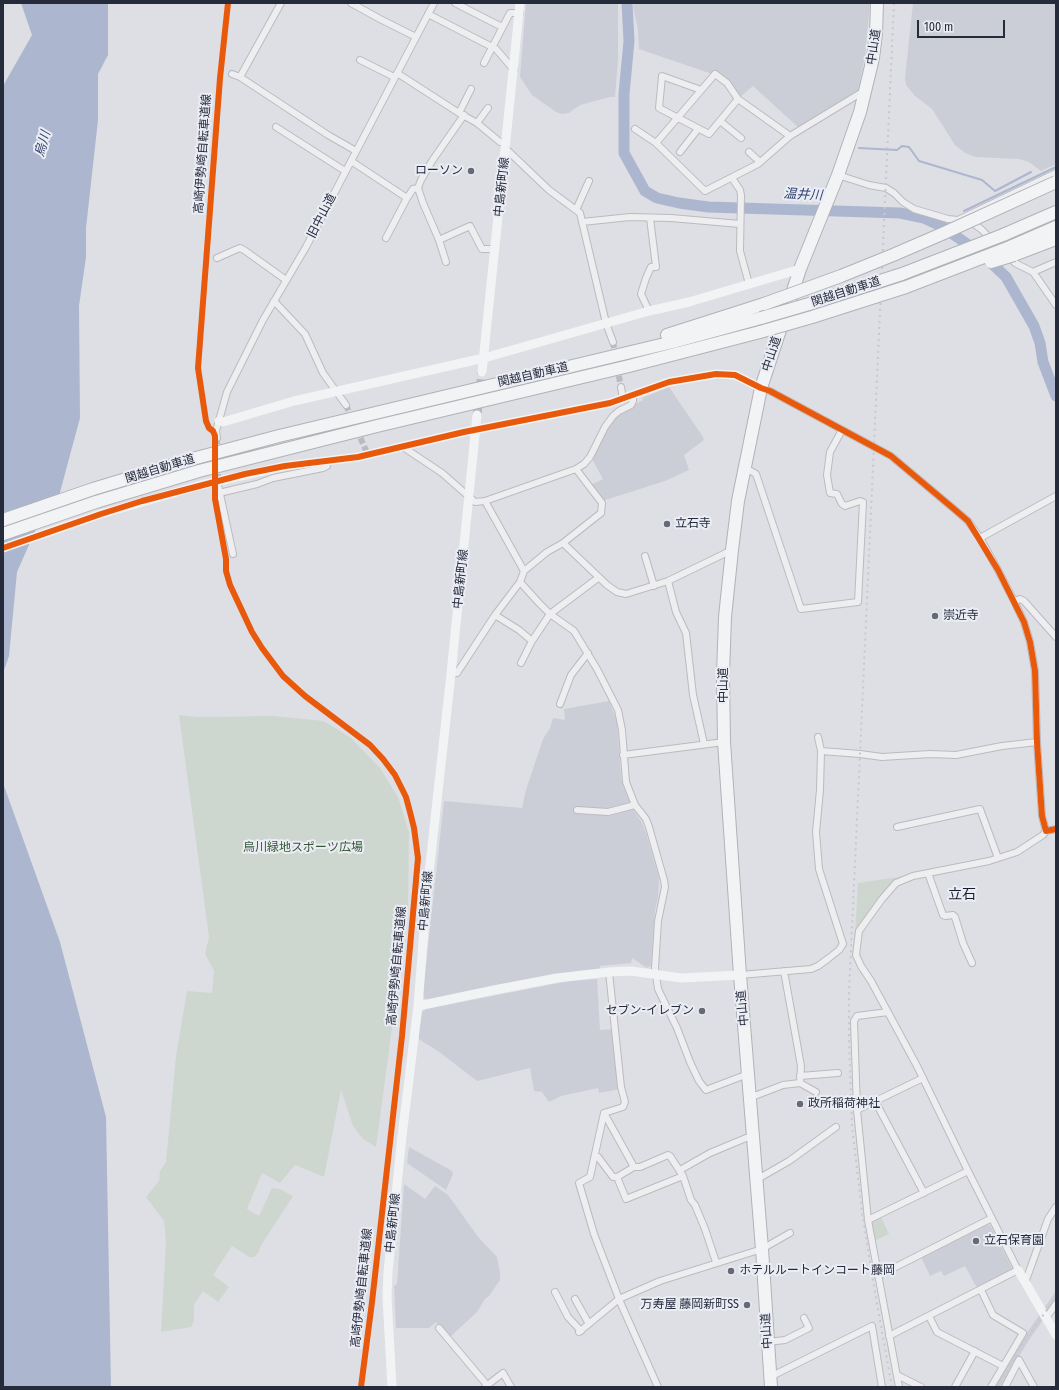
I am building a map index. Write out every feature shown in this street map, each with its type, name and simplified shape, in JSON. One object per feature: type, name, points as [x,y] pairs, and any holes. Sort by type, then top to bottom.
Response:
[{"type":"highway","name":"中山道","points":[[770,1382],[762,1249],[740,975],[724,742],[724,646],[732,550],[744,467],[761,388],[800,269],[853,134],[866,90],[873,58],[878,3]]},
{"type":"highway","points":[[278,436],[380,407],[645,341],[764,304],[893,255],[1056,182]]},
{"type":"highway","name":"関越自動車道","points":[[3,520],[93,489],[196,458],[278,436],[673,342],[816,302],[902,274],[1003,235],[1056,212]]},
{"type":"highway","points":[[1012,251],[1056,227]]},
{"type":"highway","points":[[1012,251],[1056,239]]},
{"type":"highway","name":"関越自動車道","points":[[3,534],[96,502],[198,471],[377,426],[622,368],[889,296],[1012,251]]},
{"type":"street","points":[[240,77],[281,3]]},
{"type":"street","points":[[351,3],[416,37]]},
{"type":"street","name":"旧中山道","points":[[217,434],[227,392],[263,320],[306,247],[434,3]]},
{"type":"street","points":[[455,3],[502,27]]},
{"type":"street","name":"中島新町線","points":[[482,372],[496,249],[520,3]]},
{"type":"street","points":[[484,63],[510,13],[520,13]]},
{"type":"street","points":[[428,14],[493,47],[514,70]]},
{"type":"street","points":[[360,60],[396,75],[477,123],[506,146],[549,190],[580,213],[606,323],[613,342]]},
{"type":"street","points":[[232,74],[240,77],[328,135],[356,151]]},
{"type":"street","points":[[656,143],[715,74],[727,83],[738,99],[790,136]]},
{"type":"street","points":[[701,90],[662,76],[659,108],[709,134],[738,99]]},
{"type":"street","points":[[446,262],[439,240],[418,188],[420,180],[461,114],[471,88]]},
{"type":"street","points":[[635,129],[656,143],[705,191],[760,162],[790,136],[866,90]]},
{"type":"street","points":[[477,123],[488,108]]},
{"type":"street","points":[[720,121],[741,138]]},
{"type":"street","points":[[276,127],[345,171]]},
{"type":"street","points":[[680,152],[698,129]]},
{"type":"street","points":[[749,152],[760,162]]},
{"type":"street","points":[[351,162],[407,198]]},
{"type":"street","points":[[958,220],[1056,173]]},
{"type":"street","points":[[838,175],[869,185],[886,188],[914,209],[948,219],[974,224],[1015,264],[1033,272],[1056,305]]},
{"type":"street","points":[[732,178],[740,190],[740,251],[749,284]]},
{"type":"street","points":[[576,210],[589,181]]},
{"type":"street","points":[[386,238],[407,198],[413,189],[418,188]]},
{"type":"street","points":[[582,222],[630,217],[740,223]]},
{"type":"street","points":[[648,311],[641,294],[651,267],[656,267],[650,218]]},
{"type":"street","points":[[439,240],[470,226],[482,248],[496,249]]},
{"type":"street","points":[[217,258],[240,248],[286,280]]},
{"type":"street","points":[[1033,272],[1056,262]]},
{"type":"street","points":[[219,421],[223,422],[337,391],[484,358],[648,311],[689,302],[800,269]]},
{"type":"street","points":[[274,301],[305,334],[323,373],[346,405]]},
{"type":"street","points":[[3,548],[101,514],[201,485],[285,466],[358,457],[476,430],[610,403],[633,396],[664,383],[716,374],[735,375],[770,391],[891,456],[954,509],[968,522],[980,538],[1014,601],[1024,622],[1030,642],[1035,671],[1037,742],[1042,816],[1046,830]]},
{"type":"street","points":[[621,387],[623,399]]},
{"type":"street","points":[[403,447],[442,473],[475,502],[485,501],[576,469],[584,464],[590,457],[605,427],[613,416],[631,405],[633,396]]},
{"type":"street","name":"中島新町線","points":[[392,1387],[387,1297],[388,1272],[402,1136],[418,1006],[427,891],[452,674],[477,415]]},
{"type":"street","points":[[744,467],[756,474],[801,609],[858,602],[863,502],[845,506],[842,504],[837,494],[830,493],[827,474],[830,452],[842,430]]},
{"type":"street","points":[[219,493],[257,484],[273,478],[323,468],[327,466],[328,461]]},
{"type":"street","points":[[452,674],[457,673],[495,615],[520,582],[524,571],[547,552],[563,543],[601,513],[602,503],[576,469]]},
{"type":"street","points":[[218,485],[226,516],[233,554]]},
{"type":"street","points":[[980,538],[1056,496]]},
{"type":"street","points":[[485,501],[500,532],[524,571]]},
{"type":"street","points":[[563,543],[598,578],[618,592],[626,594],[668,581],[732,550]]},
{"type":"street","points":[[644,556],[654,586]]},
{"type":"street","points":[[521,662],[532,641],[550,614],[598,578]]},
{"type":"street","points":[[668,581],[676,612],[686,633],[693,695],[704,744]]},
{"type":"street","points":[[520,582],[550,614],[574,631],[597,669],[618,710],[622,730],[626,782],[635,805],[646,819],[664,880],[665,887],[658,921],[655,968],[658,989],[677,1028],[690,1062],[699,1081],[706,1090],[748,1074]]},
{"type":"street","points":[[1014,601],[1020,599],[1024,602],[1056,637]]},
{"type":"street","points":[[495,615],[519,630],[532,641]]},
{"type":"street","points":[[560,704],[571,675],[588,653]]},
{"type":"street","points":[[418,1006],[557,978],[609,972],[631,972],[681,978],[811,969],[818,966],[840,950],[843,944],[819,869],[816,832],[820,790],[820,751],[818,737]]},
{"type":"street","points":[[623,755],[724,742]]},
{"type":"street","points":[[820,751],[882,757],[908,755],[956,755],[1002,746],[1037,742]]},
{"type":"street","points":[[577,810],[608,812],[635,805]]},
{"type":"street","points":[[897,827],[980,809],[998,858]]},
{"type":"street","points":[[1056,829],[1046,830],[1043,834],[1017,852],[998,858],[913,876],[896,883],[878,904],[859,931],[856,945],[856,954],[861,966],[871,981],[923,1078],[1018,1270],[1056,1334]]},
{"type":"street","points":[[928,873],[943,915],[953,915],[956,917],[963,943],[972,963]]},
{"type":"street","points":[[843,944],[856,945]]},
{"type":"street","points":[[784,971],[801,1066],[800,1083]]},
{"type":"street","points":[[604,1113],[623,1107],[625,1102],[621,1087],[609,972]]},
{"type":"street","points":[[888,1012],[857,1016],[854,1021],[857,1110],[868,1220],[899,1387]]},
{"type":"street","points":[[800,1076],[838,1073]]},
{"type":"street","points":[[857,1110],[923,1078]]},
{"type":"street","points":[[750,1096],[757,1095],[783,1085],[800,1083],[816,1092]]},
{"type":"street","points":[[875,1101],[924,1193]]},
{"type":"street","points":[[604,1113],[590,1177],[579,1183],[594,1234],[619,1299],[658,1387]]},
{"type":"street","points":[[604,1113],[634,1167]]},
{"type":"street","points":[[756,1180],[788,1161],[836,1127]]},
{"type":"street","points":[[680,1170],[710,1154],[746,1138],[753,1137]]},
{"type":"street","points":[[594,1158],[598,1157],[613,1177],[634,1167],[640,1167],[668,1155],[683,1176],[691,1200],[695,1205],[705,1229],[716,1262]]},
{"type":"street","points":[[868,1220],[968,1171]]},
{"type":"street","points":[[617,1176],[626,1199],[683,1176]]},
{"type":"street","points":[[1025,1283],[1048,1219],[1056,1207]]},
{"type":"street","points":[[878,1276],[992,1218]]},
{"type":"street","points":[[555,1292],[568,1317],[580,1332],[619,1299],[660,1281],[716,1262],[762,1249],[790,1233]]},
{"type":"street","points":[[889,1336],[1018,1270]]},
{"type":"street","points":[[980,1290],[993,1315],[1023,1333],[991,1387]]},
{"type":"street","points":[[575,1299],[589,1324]]},
{"type":"street","points":[[1046,1318],[1056,1304]]},
{"type":"street","points":[[929,1316],[937,1332],[1003,1366]]},
{"type":"street","points":[[768,1342],[785,1340],[809,1328],[804,1318]]},
{"type":"street","points":[[770,1382],[872,1326],[882,1387]]},
{"type":"street","points":[[439,1328],[486,1386],[503,1373],[511,1387]]},
{"type":"street","points":[[955,1387],[974,1351]]},
{"type":"street","points":[[1005,1387],[1019,1360],[1034,1387]]},
{"type":"street","points":[[897,1375],[921,1387]]},
{"type":"shaded area","points":[[526,3],[618,3],[618,60],[615,97],[580,105],[569,113],[562,114],[556,112],[532,95],[520,77]]},
{"type":"shaded area","points":[[634,3],[870,3],[865,57],[858,90],[799,128],[753,86],[740,97],[726,78],[715,70],[712,74],[639,49],[638,29],[633,7]]},
{"type":"shaded area","points":[[913,3],[1056,3],[1056,164],[1041,171],[1029,162],[1019,159],[976,157],[965,153],[955,145],[932,109],[915,96],[906,85],[905,78]]},
{"type":"shaded area","points":[[669,387],[704,440],[684,455],[689,470],[665,481],[602,501],[591,485],[603,479],[592,459],[607,428],[620,413],[643,400],[642,398]]},
{"type":"shaded area","points":[[609,701],[617,722],[623,786],[632,808],[641,821],[646,833],[659,878],[651,966],[647,968],[632,958],[631,963],[600,966],[600,969],[426,1000],[423,992],[444,801],[522,808],[526,790],[543,739],[550,728],[553,718],[565,720],[564,709]]},
{"type":"shaded area","points":[[597,979],[600,1030],[614,1029],[620,1089],[599,1093],[598,1088],[561,1096],[549,1102],[542,1092],[534,1091],[530,1068],[477,1081],[438,1051],[420,1040],[418,1037],[422,1012],[426,1009],[569,981]]},
{"type":"shaded area","points":[[409,1147],[452,1171],[453,1174],[446,1190],[407,1163]]},
{"type":"shaded area","points":[[404,1184],[425,1199],[435,1186],[448,1195],[479,1238],[497,1257],[500,1280],[477,1312],[449,1338],[436,1322],[429,1328],[396,1328],[394,1286],[397,1284]]},
{"type":"shaded area","name":"立石保育園","points":[[987,1224],[990,1225],[1012,1268],[1011,1271],[977,1288],[965,1266],[944,1276],[941,1271],[930,1276],[921,1257]]},
{"type":"shaded area","points":[[1056,1291],[1056,1301],[1027,1343],[1001,1387],[993,1387],[1022,1340]]},
{"type":"green space","name":"烏川緑地スポーツ広場","points":[[179,715],[198,717],[273,716],[324,721],[351,738],[380,768],[398,797],[409,832],[408,908],[376,1147],[363,1139],[353,1126],[341,1090],[324,1177],[295,1165],[280,1183],[262,1173],[247,1209],[259,1216],[272,1188],[280,1189],[293,1196],[260,1247],[259,1252],[254,1257],[249,1257],[232,1246],[213,1275],[229,1287],[218,1302],[203,1291],[194,1305],[194,1321],[191,1327],[161,1332],[166,1241],[164,1221],[146,1197],[159,1181],[160,1171],[166,1162],[176,1056],[187,991],[212,993],[214,971],[205,954],[209,937]]},
{"type":"green space","points":[[905,876],[888,888],[863,921],[857,932],[855,932],[858,883]]},
{"type":"green space","points":[[881,1217],[889,1234],[874,1241],[872,1224],[874,1220]]},
{"type":"water","name":"烏川","points":[[21,3],[108,3],[108,55],[98,74],[98,120],[86,228],[86,257],[79,306],[80,418],[59,496],[36,529],[17,572],[9,656],[3,673],[3,86],[32,35]]},
{"type":"water","points":[[3,783],[60,942],[106,1117],[111,1387],[3,1387]]},
{"type":"waterway","name":"温井川","points":[[627,3],[629,41],[624,94],[624,153],[645,191],[657,198],[708,207],[900,213],[924,218],[943,227],[984,256],[1006,277],[1034,326],[1040,343],[1043,362],[1056,396]]},
{"type":"waterway","points":[[859,148],[897,150],[902,146],[909,147],[919,161],[982,180],[995,191],[1031,172]]},
{"type":"waterway","points":[[964,211],[1056,167]]},
{"type":"waterway","name":"温井川","points":[[936,224],[941,221]]},
{"type":"tunnel","points":[[613,342],[616,358]]},
{"type":"tunnel","points":[[617,367],[621,387]]},
{"type":"tunnel","points":[[477,415],[482,372]]},
{"type":"tunnel","points":[[346,405],[368,455]]},
{"type":"tunnel","points":[[217,438],[218,483]]},
{"type":"railway","points":[[892,1387],[862,1212],[852,1126],[849,993],[894,3]]},
{"type":"railway","points":[[997,1387],[1024,1342],[1056,1297]]},
{"type":"cycle path","name":"高崎伊勢崎自転車道線","points":[[228,3],[220,78],[198,368],[206,421],[215,436],[215,499],[226,559],[226,571],[230,585],[252,632],[283,676],[305,696],[370,745],[395,775],[406,797],[414,828],[418,858],[402,1036],[361,1387]]},
{"type":"cycle path","points":[[3,548],[142,501],[245,474],[285,466],[358,457],[464,432],[610,403],[669,382],[716,374],[735,375],[770,391],[891,456],[968,521],[998,570],[1024,622],[1030,642],[1035,671],[1037,742],[1042,816],[1046,831],[1056,829]]},
{"type":"place","name":"ローソン","points":[[471,171]]},
{"type":"place","name":"立石寺","points":[[667,524]]},
{"type":"place","name":"崇近寺","points":[[935,616]]},
{"type":"place","name":"セブン-イレブン","points":[[702,1011]]},
{"type":"place","name":"政所稲荷神社","points":[[800,1104]]},
{"type":"place","name":"立石保育園","points":[[976,1241]]},
{"type":"place","name":"ホテルルートインコート藤岡","points":[[731,1271]]},
{"type":"place","name":"万寿屋 藤岡新町SS","points":[[747,1305]]},
{"type":"district","name":"立石","points":[[962,895]]}]
